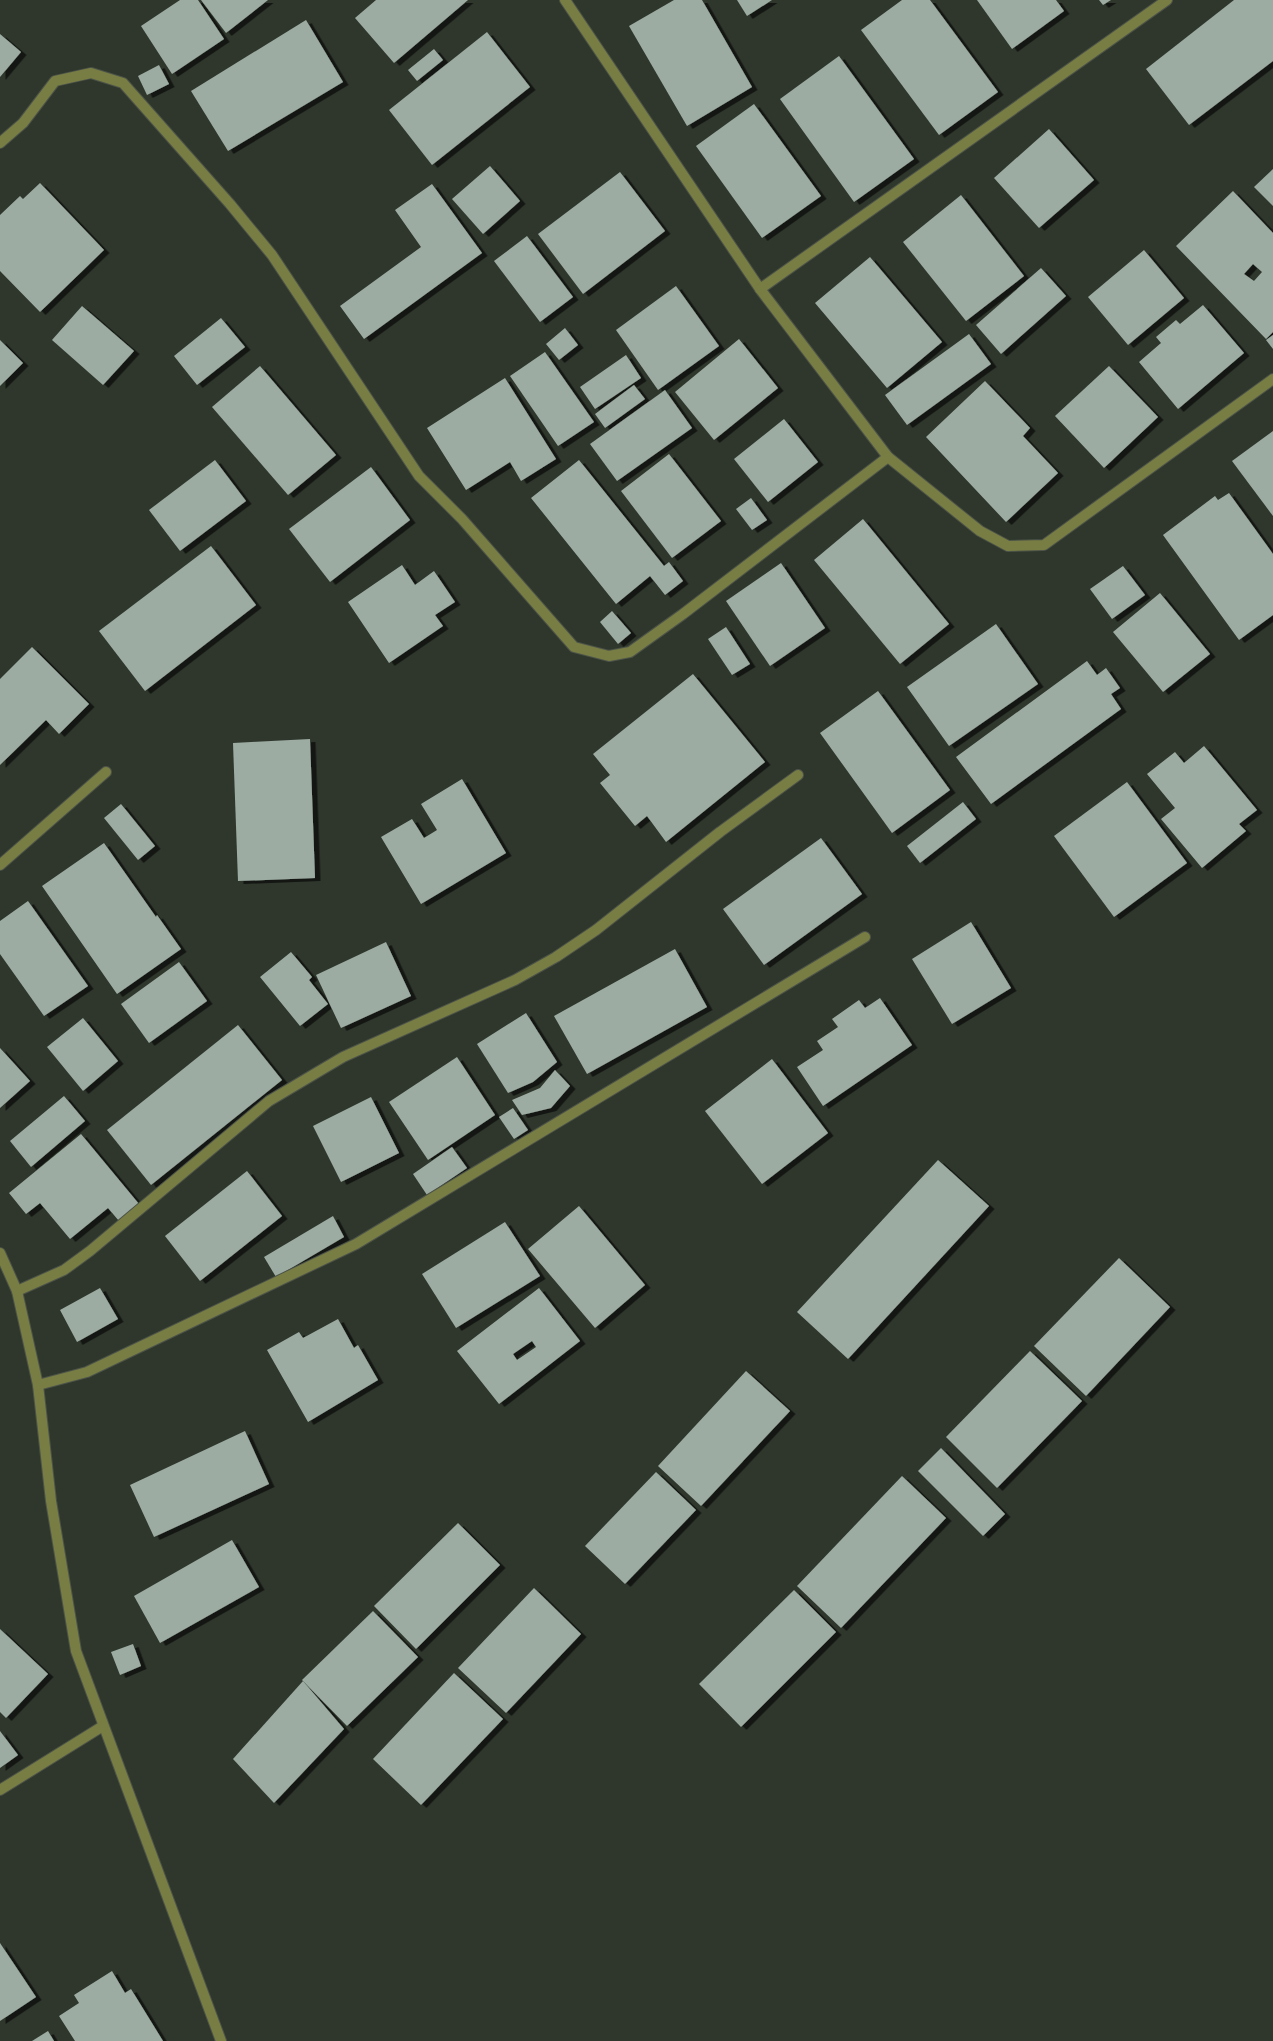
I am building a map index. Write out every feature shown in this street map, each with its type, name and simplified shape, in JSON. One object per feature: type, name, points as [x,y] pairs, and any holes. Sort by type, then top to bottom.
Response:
[{"type":"street","points":[[760,289],[1167,0]]},
{"type":"street","points":[[569,2],[760,289],[888,457],[987,534],[1008,546],[1044,545],[1273,379]]},
{"type":"street","points":[[0,143],[23,123],[55,81],[91,73],[123,83],[230,204],[272,255],[418,476],[462,519],[574,647],[609,656],[630,652],[888,457]]},
{"type":"street","points":[[0,865],[106,772]]},
{"type":"street","points":[[16,1291],[64,1270],[90,1251],[269,1101],[343,1057],[515,980],[556,957],[596,930],[720,832],[798,775]]},
{"type":"street","points":[[38,1385],[87,1372],[356,1244],[865,937]]},
{"type":"street","points":[[0,1253],[16,1291],[38,1385],[51,1501],[76,1651],[102,1726],[221,2041]]},
{"type":"street","points":[[0,1790],[102,1726]]},
{"type":"building","points":[[180,0],[198,0],[224,39],[172,74],[141,26]]},
{"type":"building","points":[[201,0],[268,0],[226,33]]},
{"type":"building","points":[[376,0],[468,0],[394,63],[355,18]]},
{"type":"building","points":[[674,0],[702,0],[752,87],[687,126],[629,26]]},
{"type":"building","points":[[737,0],[772,0],[747,16]]},
{"type":"building","points":[[902,0],[930,0],[998,92],[939,135],[861,30]]},
{"type":"building","points":[[977,0],[1056,0],[1064,11],[1012,49]]},
{"type":"building","points":[[1099,0],[1111,0],[1103,5]]},
{"type":"building","points":[[1234,0],[1273,0],[1273,61],[1189,125],[1146,69]]},
{"type":"building","points":[[306,20],[343,82],[228,151],[191,91]]},
{"type":"building","points":[[487,32],[530,87],[432,165],[389,110]]},
{"type":"building","points":[[0,34],[21,52],[0,77]]},
{"type":"building","points":[[434,49],[443,60],[417,81],[408,70]]},
{"type":"building","points":[[839,56],[914,159],[854,202],[780,99]]},
{"type":"building","points":[[159,65],[169,84],[147,95],[138,76]]},
{"type":"building","points":[[754,104],[821,196],[762,238],[696,146]]},
{"type":"building","points":[[1049,129],[1094,180],[1039,228],[994,178]]},
{"type":"building","points":[[490,166],[520,201],[483,234],[452,199]]},
{"type":"building","points":[[1273,169],[1273,206],[1254,187]]},
{"type":"building","points":[[620,172],[665,231],[583,294],[538,234]]},
{"type":"building","points":[[40,183],[104,250],[40,312],[0,271],[0,215],[20,196],[23,199]]},
{"type":"building","points":[[432,184],[482,253],[364,339],[340,306],[421,247],[395,210]]},
{"type":"building","points":[[1233,191],[1273,233],[1273,332],[1266,339],[1176,246]],"holes":[[[1253,264],[1262,272],[1254,281],[1244,274]]]},
{"type":"building","points":[[961,195],[1024,276],[966,321],[903,242]]},
{"type":"building","points":[[527,236],[573,297],[540,322],[494,261]]},
{"type":"building","points":[[1144,250],[1184,298],[1128,345],[1088,297]]},
{"type":"building","points":[[870,257],[942,342],[887,388],[815,303]]},
{"type":"building","points":[[1041,268],[1066,296],[1001,354],[976,325]]},
{"type":"building","points":[[676,286],[719,346],[658,390],[616,330]]},
{"type":"building","points":[[1203,305],[1244,353],[1178,409],[1139,362],[1161,343],[1156,337],[1176,320],[1180,324]]},
{"type":"building","points":[[82,306],[134,351],[103,385],[52,340]]},
{"type":"building","points":[[221,318],[245,347],[197,385],[174,356]]},
{"type":"building","points":[[565,328],[578,345],[559,360],[546,344]]},
{"type":"building","points":[[969,334],[991,364],[907,425],[885,395]]},
{"type":"building","points":[[1273,335],[1273,349],[1266,340]]},
{"type":"building","points":[[739,339],[778,388],[714,440],[675,392]]},
{"type":"building","points":[[0,340],[23,363],[0,386]]},
{"type":"building","points":[[545,352],[594,422],[558,446],[510,376]]},
{"type":"building","points":[[626,355],[641,378],[595,409],[580,387]]},
{"type":"building","points":[[260,366],[336,455],[288,495],[212,407]]},
{"type":"building","points":[[1109,366],[1158,417],[1104,468],[1055,416]]},
{"type":"building","points":[[505,378],[556,459],[521,481],[510,462],[466,490],[427,428]]},
{"type":"building","points":[[985,381],[1030,428],[1023,436],[1058,473],[1006,522],[926,437]]},
{"type":"building","points":[[634,385],[645,399],[605,428],[595,414]]},
{"type":"building","points":[[665,390],[692,428],[617,481],[590,444]]},
{"type":"building","points":[[784,419],[818,462],[768,502],[734,459]]},
{"type":"building","points":[[1273,431],[1273,516],[1232,461]]},
{"type":"building","points":[[669,454],[721,521],[672,558],[621,491]]},
{"type":"building","points":[[215,460],[246,501],[180,551],[149,510]]},
{"type":"building","points":[[579,460],[664,566],[669,562],[683,581],[665,595],[650,576],[616,604],[531,498]]},
{"type":"building","points":[[371,467],[410,520],[330,582],[289,529]]},
{"type":"building","points":[[1229,493],[1273,554],[1273,615],[1239,640],[1163,535],[1215,496],[1218,500]]},
{"type":"building","points":[[751,498],[767,520],[752,530],[736,509]]},
{"type":"building","points":[[863,519],[949,624],[900,664],[814,560]]},
{"type":"building","points":[[211,546],[256,605],[145,691],[99,631]]},
{"type":"building","points":[[781,563],[825,628],[770,666],[726,601]]},
{"type":"building","points":[[402,565],[415,585],[434,571],[455,602],[435,615],[443,626],[389,663],[348,602]]},
{"type":"building","points":[[1123,566],[1145,595],[1112,619],[1090,589]]},
{"type":"building","points":[[1160,593],[1210,654],[1163,692],[1113,632]]},
{"type":"building","points":[[612,611],[631,633],[618,644],[600,622]]},
{"type":"building","points":[[996,624],[1038,684],[949,746],[907,687]]},
{"type":"building","points":[[726,627],[750,664],[732,675],[708,639]]},
{"type":"building","points":[[32,647],[89,704],[59,734],[46,720],[0,765],[0,679]]},
{"type":"building","points":[[1087,661],[1097,675],[1106,668],[1120,688],[1111,694],[1121,709],[991,804],[956,757]]},
{"type":"building","points":[[693,674],[765,762],[666,842],[647,816],[635,826],[600,783],[610,775],[593,754]]},
{"type":"building","points":[[878,691],[950,790],[892,833],[820,733]]},
{"type":"building","points":[[310,739],[315,878],[238,881],[233,743]]},
{"type":"building","points":[[1204,746],[1257,810],[1239,824],[1246,831],[1202,868],[1161,819],[1175,808],[1147,774],[1175,752],[1184,763]]},
{"type":"building","points":[[462,779],[506,853],[421,904],[381,837],[412,819],[424,838],[437,830],[421,804]]},
{"type":"building","points":[[1127,782],[1187,863],[1114,917],[1054,836]]},
{"type":"building","points":[[963,802],[976,819],[920,863],[907,846]]},
{"type":"building","points":[[121,804],[155,846],[138,860],[104,818]]},
{"type":"building","points":[[821,838],[862,894],[764,965],[723,909]]},
{"type":"building","points":[[104,843],[181,949],[117,994],[42,886]]},
{"type":"building","points":[[28,901],[88,986],[44,1016],[0,954],[0,921]]},
{"type":"building","points":[[971,922],[1011,988],[952,1024],[912,959]]},
{"type":"building","points":[[386,942],[411,996],[341,1028],[316,975]]},
{"type":"building","points":[[675,949],[707,1007],[587,1074],[554,1016]]},
{"type":"building","points":[[291,952],[312,977],[309,980],[328,1004],[300,1026],[260,977]]},
{"type":"building","points":[[179,962],[207,1001],[149,1043],[121,1004]]},
{"type":"building","points":[[880,998],[912,1045],[823,1106],[797,1067],[823,1050],[817,1041],[838,1027],[832,1019],[859,1000],[865,1008]]},
{"type":"building","points":[[526,1013],[557,1062],[533,1082],[508,1093],[477,1044]]},
{"type":"building","points":[[83,1018],[118,1061],[83,1091],[47,1047]]},
{"type":"building","points":[[238,1025],[282,1080],[151,1185],[107,1130]]},
{"type":"building","points":[[0,1048],[30,1081],[0,1108]]},
{"type":"building","points":[[457,1057],[495,1115],[428,1160],[389,1102]]},
{"type":"building","points":[[772,1059],[828,1133],[762,1184],[705,1111]]},
{"type":"building","points":[[555,1070],[570,1086],[551,1108],[522,1115],[512,1100],[540,1088]]},
{"type":"building","points":[[64,1096],[85,1121],[31,1167],[10,1141]]},
{"type":"building","points":[[371,1097],[399,1153],[341,1182],[313,1126]]},
{"type":"building","points":[[513,1108],[528,1130],[514,1139],[499,1117]]},
{"type":"building","points":[[81,1134],[139,1204],[119,1221],[108,1208],[70,1239],[40,1203],[26,1214],[9,1193]]},
{"type":"building","points":[[452,1147],[467,1168],[427,1195],[413,1174]]},
{"type":"building","points":[[938,1160],[989,1206],[848,1359],[797,1312]]},
{"type":"building","points":[[247,1171],[282,1216],[200,1281],[165,1236]]},
{"type":"building","points":[[579,1206],[645,1285],[595,1328],[528,1249]]},
{"type":"building","points":[[333,1216],[344,1237],[276,1277],[264,1257]]},
{"type":"building","points":[[505,1222],[540,1276],[456,1328],[422,1274]]},
{"type":"building","points":[[1119,1258],[1170,1307],[1086,1396],[1034,1346]]},
{"type":"building","points":[[100,1288],[118,1319],[77,1342],[60,1310]]},
{"type":"building","points":[[539,1288],[580,1341],[499,1404],[457,1351]],"holes":[[[532,1341],[536,1347],[517,1360],[513,1354]]]},
{"type":"building","points":[[338,1319],[354,1348],[358,1345],[378,1380],[308,1422],[267,1350],[299,1332],[303,1338]]},
{"type":"building","points":[[1030,1351],[1082,1401],[997,1488],[946,1437]]},
{"type":"building","points":[[746,1371],[790,1411],[701,1506],[658,1466]]},
{"type":"building","points":[[245,1431],[269,1484],[154,1537],[130,1485]]},
{"type":"building","points":[[941,1448],[1005,1514],[983,1536],[918,1471]]},
{"type":"building","points":[[656,1472],[696,1510],[625,1584],[585,1546]]},
{"type":"building","points":[[902,1476],[946,1518],[841,1628],[797,1586]]},
{"type":"building","points":[[458,1523],[500,1565],[416,1649],[374,1606]]},
{"type":"building","points":[[232,1540],[259,1587],[160,1643],[134,1596]]},
{"type":"building","points":[[534,1588],[581,1634],[506,1713],[458,1668]]},
{"type":"building","points":[[794,1590],[836,1632],[741,1727],[699,1684]]},
{"type":"building","points":[[373,1611],[418,1657],[347,1726],[302,1680]]},
{"type":"building","points":[[0,1629],[48,1674],[6,1718],[0,1712]]},
{"type":"building","points":[[133,1644],[141,1666],[120,1675],[111,1652]]},
{"type":"building","points":[[454,1673],[503,1719],[421,1805],[373,1759]]},
{"type":"building","points":[[303,1681],[344,1729],[274,1803],[233,1759]]},
{"type":"building","points":[[0,1731],[18,1755],[0,1768]]},
{"type":"building","points":[[0,1943],[36,1997],[0,2021]]},
{"type":"building","points":[[112,1971],[125,1993],[131,1989],[163,2041],[75,2041],[59,2016],[79,2003],[74,1995]]},
{"type":"building","points":[[48,2031],[54,2041],[32,2041]]}]
